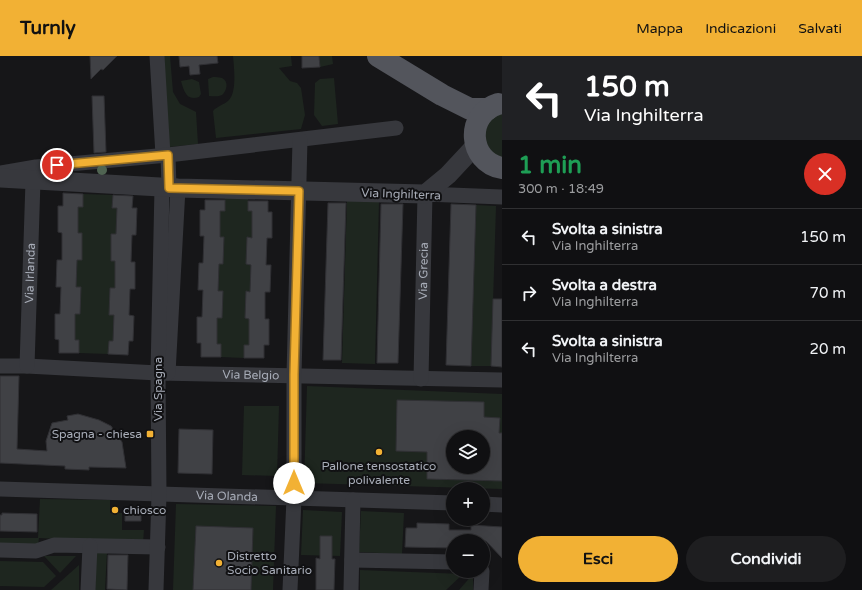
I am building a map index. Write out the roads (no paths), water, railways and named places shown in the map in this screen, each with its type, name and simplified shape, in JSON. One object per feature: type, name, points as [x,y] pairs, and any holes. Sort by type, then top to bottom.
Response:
[{"type":"main road","points":[[378,56],[442,95],[470,109],[495,106]]},
{"type":"main road","points":[[442,95],[466,120],[479,153],[484,160],[496,166]]},
{"type":"main road","points":[[475,141],[478,121],[495,106]]},
{"type":"street","points":[[157,56],[165,155],[170,188]]},
{"type":"street","points":[[0,173],[36,167],[165,155],[396,128]]},
{"type":"street","points":[[290,590],[294,498],[294,375],[300,140]]},
{"type":"street","points":[[425,194],[448,175],[475,141]]},
{"type":"street","points":[[448,175],[476,166],[496,166]]},
{"type":"street","name":"Via Inghilterra","points":[[0,178],[170,188],[425,194],[502,198]]},
{"type":"street","name":"Via Irlanda","points":[[27,366],[33,181]]},
{"type":"street","name":"Via Spagna","points":[[156,590],[170,188]]},
{"type":"street","name":"Via Grecia","points":[[421,379],[425,194]]},
{"type":"street","name":"Via Belgio","points":[[0,366],[163,373],[502,380]]},
{"type":"street","name":"Via Olanda","points":[[0,489],[446,503]]},
{"type":"street","points":[[352,590],[353,500]]},
{"type":"street","points":[[490,504],[502,505]]},
{"type":"street","points":[[0,550],[36,552],[54,545],[158,547]]},
{"type":"street","points":[[88,590],[90,546]]},
{"type":"street","points":[[352,560],[446,562]]},
{"type":"street","points":[[481,590],[482,578]]},
{"type":"place","name":"Spagna - chiesa","points":[[150,434]]},
{"type":"place","name":"Pallone tensostatico polivalente","points":[[379,452]]},
{"type":"place","name":"chiosco","points":[[115,510]]},
{"type":"place","name":"Distretto Socio Sanitario","points":[[219,563]]}]
